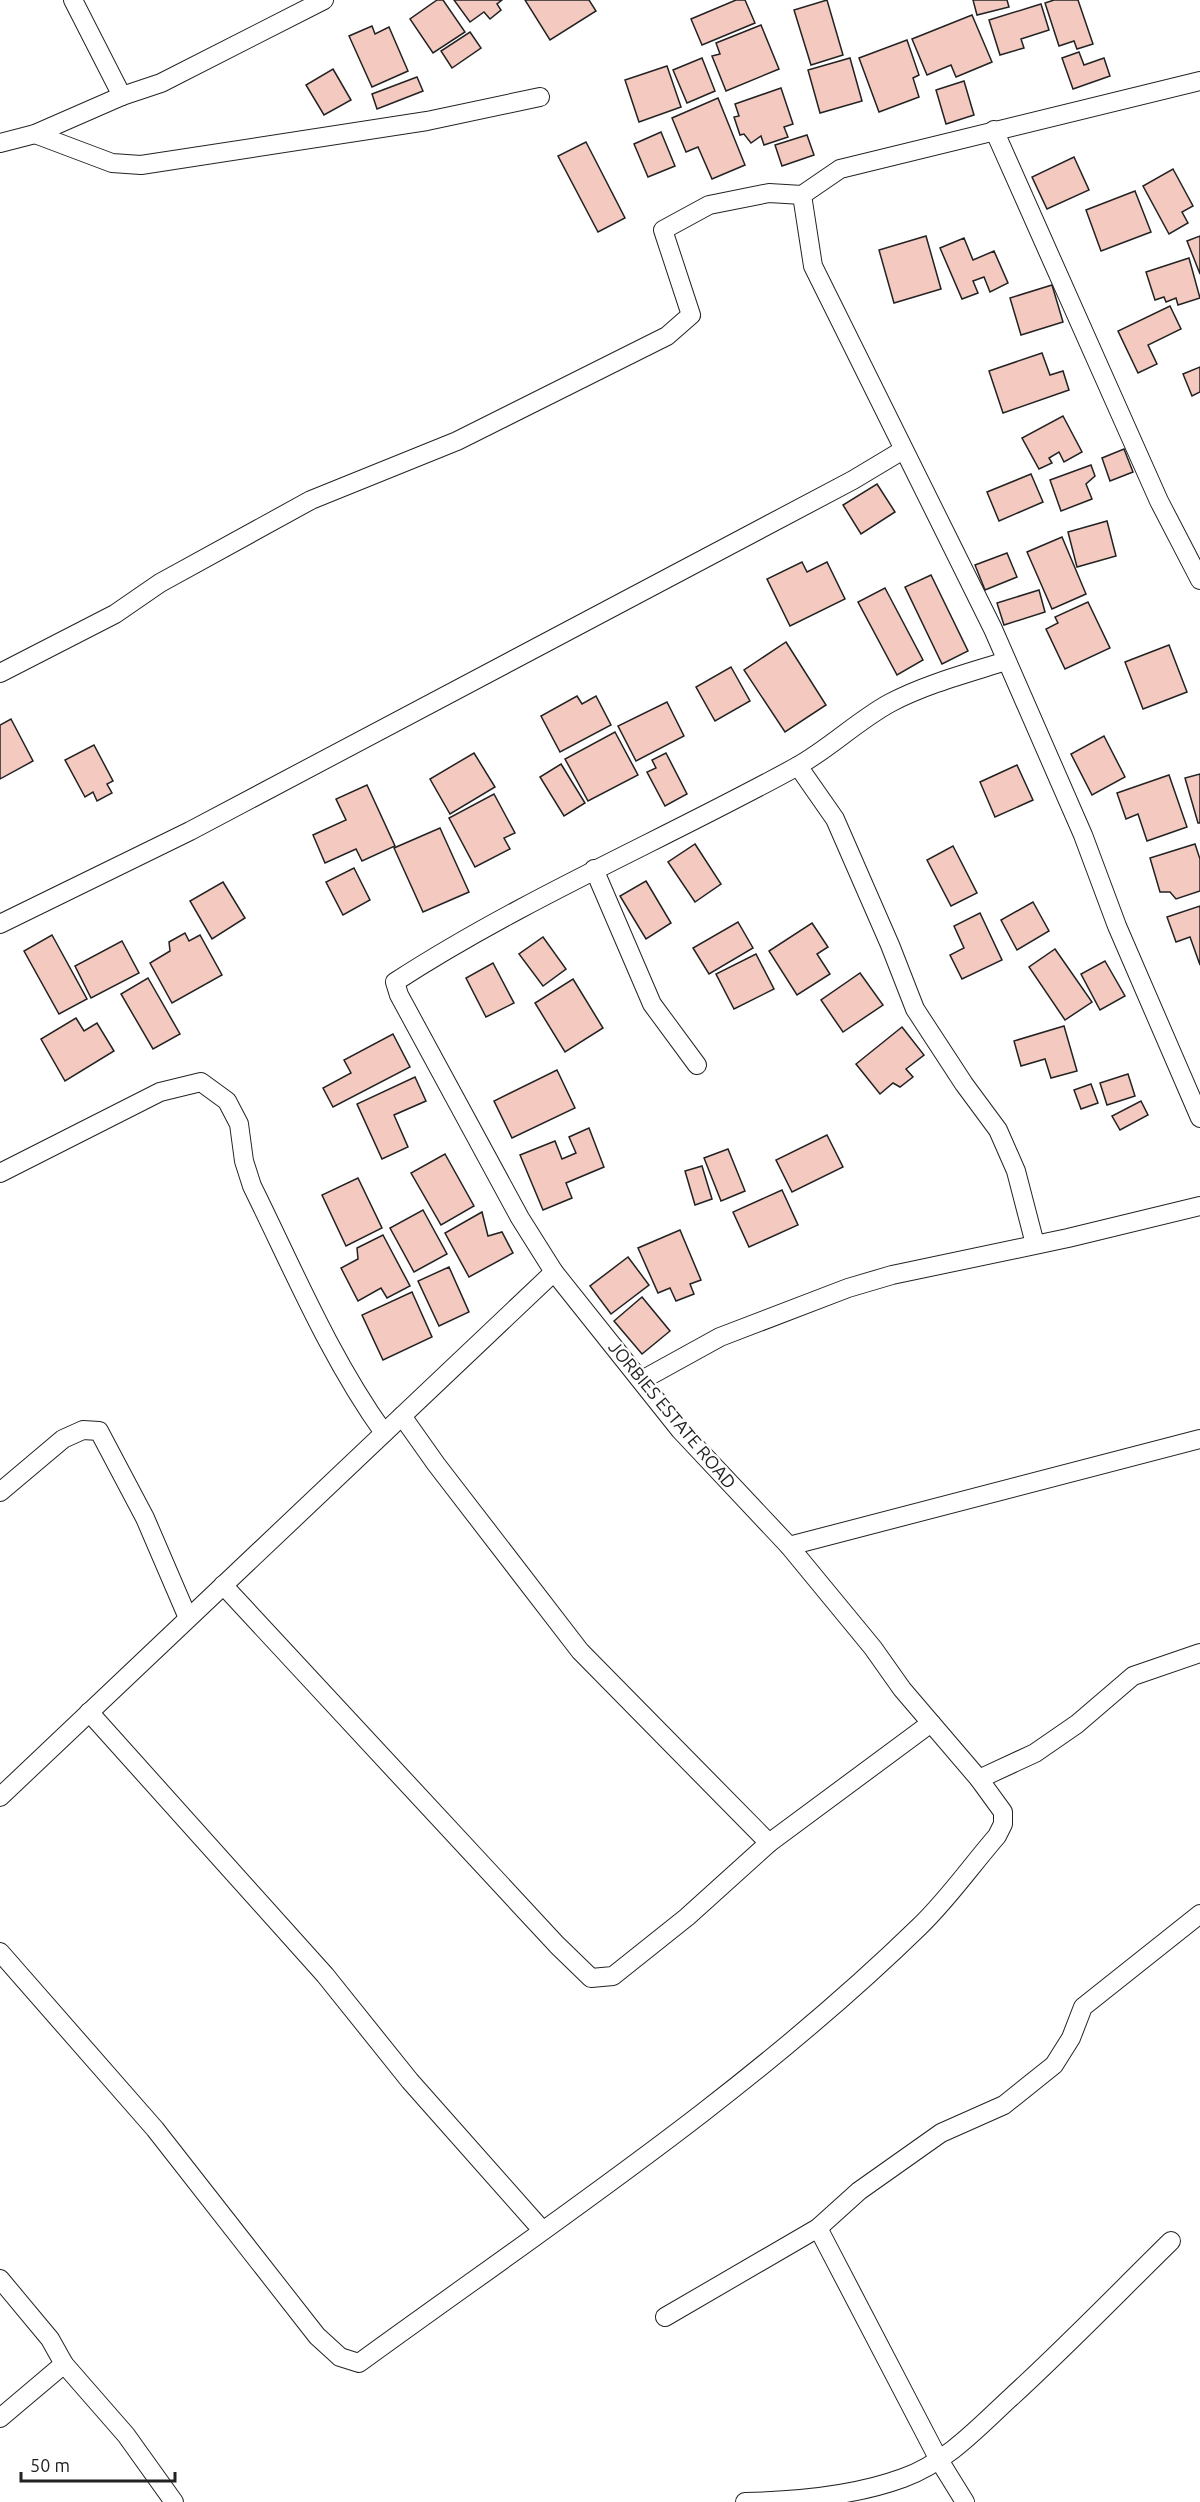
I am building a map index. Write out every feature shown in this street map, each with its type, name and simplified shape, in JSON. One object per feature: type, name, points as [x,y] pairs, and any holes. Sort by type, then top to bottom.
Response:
[{"type":"street","points":[[73,0],[122,96]]},
{"type":"street","points":[[0,143],[35,134],[122,96],[161,83],[324,0]]},
{"type":"street","points":[[0,673],[115,614],[169,578],[311,500],[457,441],[667,336],[691,315],[663,230],[709,205],[769,193],[802,195],[840,169],[1200,81]]},
{"type":"street","points":[[35,134],[112,163],[141,165],[427,121],[540,97]]},
{"type":"street","points":[[994,130],[1155,490],[1200,580]]},
{"type":"street","points":[[802,195],[813,266],[993,629],[1083,835],[1117,926],[1200,1118]]},
{"type":"street","points":[[0,924],[190,831],[853,480],[903,450]]},
{"type":"street","points":[[697,1065],[652,1004],[594,869],[798,766],[890,703],[957,676],[1006,661]]},
{"type":"street","points":[[798,766],[835,819],[915,1009],[964,1084],[998,1130],[1016,1171],[1035,1244]]},
{"type":"street","name":"JORBIES ESTATE ROAD","points":[[542,2230],[702,2114],[834,2006],[922,1925],[997,1836],[1003,1824],[1003,1812],[979,1779],[902,1689],[873,1648],[789,1546],[680,1430],[554,1272],[520,1218],[399,994],[395,982],[447,950],[594,869]]},
{"type":"street","points":[[0,1173],[160,1092],[201,1082],[227,1101],[239,1124],[244,1161],[252,1186],[340,1364],[361,1401],[384,1433]]},
{"type":"street","points":[[642,1380],[720,1337],[848,1288],[892,1275],[1068,1238],[1200,1206]]},
{"type":"street","points":[[0,1797],[554,1272]]},
{"type":"street","points":[[402,1416],[580,1652],[769,1843]]},
{"type":"street","points":[[0,1492],[63,1439],[83,1430],[99,1431],[145,1518],[188,1618]]},
{"type":"street","points":[[789,1546],[1200,1439]]},
{"type":"street","points":[[224,1585],[591,1978],[613,1976],[687,1917],[769,1843],[931,1723]]},
{"type":"street","points":[[979,1779],[1035,1753],[1077,1725],[1133,1676],[1200,1653]]},
{"type":"street","points":[[0,1952],[155,2129],[317,2336],[340,2357],[359,2363],[542,2230],[410,2081],[325,1975],[89,1712]]},
{"type":"street","points":[[665,2318],[818,2228],[859,2191],[941,2133],[1004,2104],[1054,2066],[1071,2038],[1083,2007],[1200,1914]]},
{"type":"street","points":[[818,2228],[939,2460],[965,2502]]},
{"type":"street","points":[[745,2502],[782,2501],[846,2492],[903,2478],[939,2460],[960,2445],[1040,2371],[1171,2241]]},
{"type":"street","points":[[0,2279],[50,2339],[64,2364],[126,2435],[174,2502]]},
{"type":"street","points":[[0,2418],[64,2364]]},
{"type":"building","points":[[437,0],[443,0],[465,32],[433,53],[410,19]]},
{"type":"building","points":[[454,0],[502,0],[497,4],[501,10],[490,19],[484,12],[470,22]]},
{"type":"building","points":[[525,0],[589,0],[596,11],[550,40]]},
{"type":"building","points":[[736,0],[745,0],[755,23],[702,45],[691,19]]},
{"type":"building","points":[[827,0],[843,55],[811,65],[794,10]]},
{"type":"building","points":[[973,0],[1007,0],[1009,7],[977,15]]},
{"type":"building","points":[[1054,0],[1078,0],[1093,44],[1077,49],[1074,41],[1059,46],[1045,3]]},
{"type":"building","points":[[1041,4],[1049,30],[1021,39],[1024,48],[1000,55],[989,20]]},
{"type":"building","points":[[972,15],[992,62],[956,77],[951,65],[927,75],[912,39]]},
{"type":"building","points":[[761,25],[779,69],[726,91],[712,56],[720,54],[716,43]]},
{"type":"building","points":[[372,26],[375,34],[389,27],[408,71],[372,87],[349,36]]},
{"type":"building","points":[[470,32],[481,48],[452,68],[441,51]]},
{"type":"building","points":[[907,40],[919,75],[913,78],[919,97],[879,112],[859,58]]},
{"type":"building","points":[[1079,52],[1084,65],[1104,58],[1110,76],[1073,89],[1062,58]]},
{"type":"building","points":[[702,58],[715,91],[687,103],[673,70]]},
{"type":"building","points":[[850,58],[862,101],[820,113],[808,70]]},
{"type":"building","points":[[667,66],[681,107],[639,122],[625,80]]},
{"type":"building","points":[[333,69],[351,100],[324,115],[306,85]]},
{"type":"building","points":[[417,77],[423,91],[377,109],[372,94]]},
{"type":"building","points":[[964,81],[974,115],[946,124],[936,90]]},
{"type":"building","points":[[781,88],[793,124],[784,127],[788,137],[764,145],[761,136],[751,143],[744,134],[740,135],[734,117],[739,116],[735,104]]},
{"type":"building","points":[[718,98],[745,165],[712,179],[698,147],[686,152],[672,118]]},
{"type":"building","points":[[661,132],[675,166],[648,177],[634,144]]},
{"type":"building","points":[[807,135],[814,155],[782,166],[775,145]]},
{"type":"building","points":[[586,142],[625,218],[598,232],[558,156]]},
{"type":"building","points":[[1074,157],[1089,190],[1047,209],[1032,177]]},
{"type":"building","points":[[1173,169],[1193,206],[1182,212],[1188,223],[1169,234],[1143,186]]},
{"type":"building","points":[[1135,191],[1151,232],[1101,251],[1086,210]]},
{"type":"building","points":[[926,236],[941,289],[894,303],[879,250]]},
{"type":"building","points":[[1200,236],[1200,274],[1187,241]]},
{"type":"building","points":[[964,238],[973,260],[994,251],[1008,283],[990,292],[984,277],[973,281],[978,293],[962,299],[940,248]]},
{"type":"building","points":[[1189,258],[1200,298],[1178,305],[1176,298],[1166,302],[1164,297],[1155,300],[1146,272]]},
{"type":"building","points":[[1052,285],[1063,322],[1021,335],[1010,298]]},
{"type":"building","points":[[1170,306],[1181,329],[1148,345],[1157,364],[1138,373],[1118,331]]},
{"type":"building","points":[[1042,353],[1050,375],[1063,371],[1069,390],[1003,413],[989,371]]},
{"type":"building","points":[[1200,367],[1200,392],[1192,396],[1183,374]]},
{"type":"building","points":[[1063,416],[1082,452],[1064,462],[1059,452],[1049,458],[1052,463],[1039,469],[1022,438]]},
{"type":"building","points":[[1124,449],[1133,472],[1110,481],[1102,458]]},
{"type":"building","points":[[1091,465],[1095,476],[1086,484],[1092,499],[1061,511],[1050,480]]},
{"type":"building","points":[[1031,474],[1043,502],[999,521],[987,492]]},
{"type":"building","points":[[877,484],[895,512],[861,534],[843,505]]},
{"type":"building","points":[[1107,521],[1116,556],[1077,567],[1068,532]]},
{"type":"building","points":[[1062,537],[1086,594],[1052,609],[1027,552]]},
{"type":"building","points":[[1007,553],[1017,577],[985,590],[975,565]]},
{"type":"building","points":[[802,562],[807,572],[827,562],[845,599],[790,626],[767,579]]},
{"type":"building","points":[[931,575],[968,651],[942,664],[905,587]]},
{"type":"building","points":[[885,588],[923,660],[897,675],[858,602]]},
{"type":"building","points":[[1039,590],[1045,612],[1004,625],[997,603]]},
{"type":"building","points":[[1088,602],[1110,648],[1065,669],[1046,629],[1058,623],[1055,617]]},
{"type":"building","points":[[786,642],[826,705],[785,732],[744,670]]},
{"type":"building","points":[[1169,645],[1187,692],[1143,709],[1125,662]]},
{"type":"building","points":[[731,667],[750,701],[715,721],[696,687]]},
{"type":"building","points":[[577,696],[582,704],[596,696],[611,725],[560,752],[541,716]]},
{"type":"building","points":[[667,702],[684,736],[636,761],[618,726]]},
{"type":"building","points":[[11,719],[33,761],[0,779],[0,725]]},
{"type":"building","points":[[615,732],[638,775],[588,801],[565,759]]},
{"type":"building","points":[[1104,736],[1125,777],[1092,795],[1071,754]]},
{"type":"building","points":[[94,745],[113,781],[107,784],[112,793],[97,801],[93,792],[85,797],[65,760]]},
{"type":"building","points":[[474,753],[495,787],[450,814],[430,779]]},
{"type":"building","points":[[666,753],[687,794],[665,806],[647,772],[656,768],[652,760]]},
{"type":"building","points":[[561,764],[585,803],[564,816],[540,777]]},
{"type":"building","points":[[1017,765],[1033,800],[995,817],[980,782]]},
{"type":"building","points":[[1200,774],[1200,823],[1198,823],[1185,778]]},
{"type":"building","points":[[1169,775],[1187,827],[1147,841],[1138,814],[1126,819],[1117,793]]},
{"type":"building","points":[[367,785],[395,846],[362,861],[356,849],[325,863],[313,835],[346,820],[336,799]]},
{"type":"building","points":[[494,794],[515,833],[504,838],[510,849],[475,867],[449,818]]},
{"type":"building","points":[[440,828],[469,892],[423,912],[394,848]]},
{"type":"building","points":[[695,844],[721,884],[695,902],[668,862]]},
{"type":"building","points":[[1195,844],[1200,859],[1200,891],[1176,899],[1170,892],[1160,892],[1150,858]]},
{"type":"building","points":[[953,846],[977,893],[951,906],[927,860]]},
{"type":"building","points":[[354,868],[370,900],[343,915],[326,882]]},
{"type":"building","points":[[646,881],[671,923],[646,939],[620,896]]},
{"type":"building","points":[[223,882],[245,918],[212,939],[190,901]]},
{"type":"building","points":[[1033,902],[1049,931],[1017,950],[1001,920]]},
{"type":"building","points":[[1200,906],[1200,965],[1190,937],[1176,942],[1167,917]]},
{"type":"building","points":[[980,913],[1002,960],[962,979],[950,955],[964,948],[954,926]]},
{"type":"building","points":[[738,922],[753,948],[709,974],[693,948]]},
{"type":"building","points":[[812,923],[828,947],[817,954],[830,974],[797,995],[769,951]]},
{"type":"building","points":[[185,933],[189,941],[200,935],[222,975],[172,1003],[150,963],[170,951],[169,942]]},
{"type":"building","points":[[52,935],[87,999],[59,1014],[24,951]]},
{"type":"building","points":[[543,937],[566,969],[543,986],[519,954]]},
{"type":"building","points":[[122,941],[139,973],[91,998],[75,966]]},
{"type":"building","points":[[1055,949],[1092,1002],[1065,1020],[1029,967]]},
{"type":"building","points":[[756,954],[774,989],[734,1009],[716,974]]},
{"type":"building","points":[[1105,961],[1125,996],[1100,1010],[1081,974]]},
{"type":"building","points":[[493,963],[514,1003],[486,1017],[466,978]]},
{"type":"building","points":[[860,973],[883,1005],[843,1032],[821,1000]]},
{"type":"building","points":[[148,978],[180,1034],[153,1049],[121,994]]},
{"type":"building","points":[[573,979],[603,1028],[565,1052],[535,1003]]},
{"type":"building","points":[[76,1018],[84,1031],[97,1023],[114,1051],[65,1081],[41,1039]]},
{"type":"building","points":[[1064,1026],[1077,1071],[1051,1078],[1045,1059],[1021,1066],[1014,1041]]},
{"type":"building","points":[[902,1027],[924,1055],[906,1069],[913,1077],[900,1087],[893,1083],[880,1094],[856,1064]]},
{"type":"building","points":[[393,1034],[410,1067],[333,1107],[323,1088],[351,1073],[344,1060]]},
{"type":"building","points":[[557,1070],[575,1108],[512,1138],[494,1101]]},
{"type":"building","points":[[1128,1074],[1135,1096],[1107,1105],[1100,1083]]},
{"type":"building","points":[[415,1077],[426,1101],[394,1115],[408,1147],[382,1159],[357,1104]]},
{"type":"building","points":[[1091,1084],[1098,1103],[1081,1109],[1074,1090]]},
{"type":"building","points":[[1141,1101],[1148,1115],[1120,1130],[1112,1116]]},
{"type":"building","points":[[589,1128],[604,1167],[566,1183],[572,1198],[543,1210],[520,1155],[555,1141],[562,1159],[576,1153],[569,1137]]},
{"type":"building","points":[[827,1135],[843,1167],[792,1192],[776,1160]]},
{"type":"building","points":[[728,1149],[745,1191],[721,1201],[704,1158]]},
{"type":"building","points":[[445,1154],[474,1206],[441,1225],[411,1173]]},
{"type":"building","points":[[702,1166],[712,1199],[695,1205],[685,1171]]},
{"type":"building","points":[[358,1178],[382,1228],[346,1246],[322,1195]]},
{"type":"building","points":[[782,1190],[798,1225],[749,1247],[733,1212]]},
{"type":"building","points":[[423,1210],[447,1254],[414,1272],[390,1228]]},
{"type":"building","points":[[482,1212],[488,1236],[502,1232],[513,1253],[469,1277],[445,1233]]},
{"type":"building","points":[[680,1230],[701,1280],[690,1284],[694,1294],[676,1301],[670,1288],[658,1293],[638,1248]]},
{"type":"building","points":[[383,1235],[410,1286],[387,1298],[381,1288],[358,1301],[341,1268],[358,1259],[357,1248]]},
{"type":"building","points":[[628,1257],[649,1285],[611,1314],[590,1286]]},
{"type":"building","points":[[449,1267],[469,1312],[439,1326],[418,1281]]},
{"type":"building","points":[[412,1292],[432,1337],[383,1360],[362,1315]]},
{"type":"building","points":[[642,1297],[670,1331],[642,1354],[614,1321]]}]
